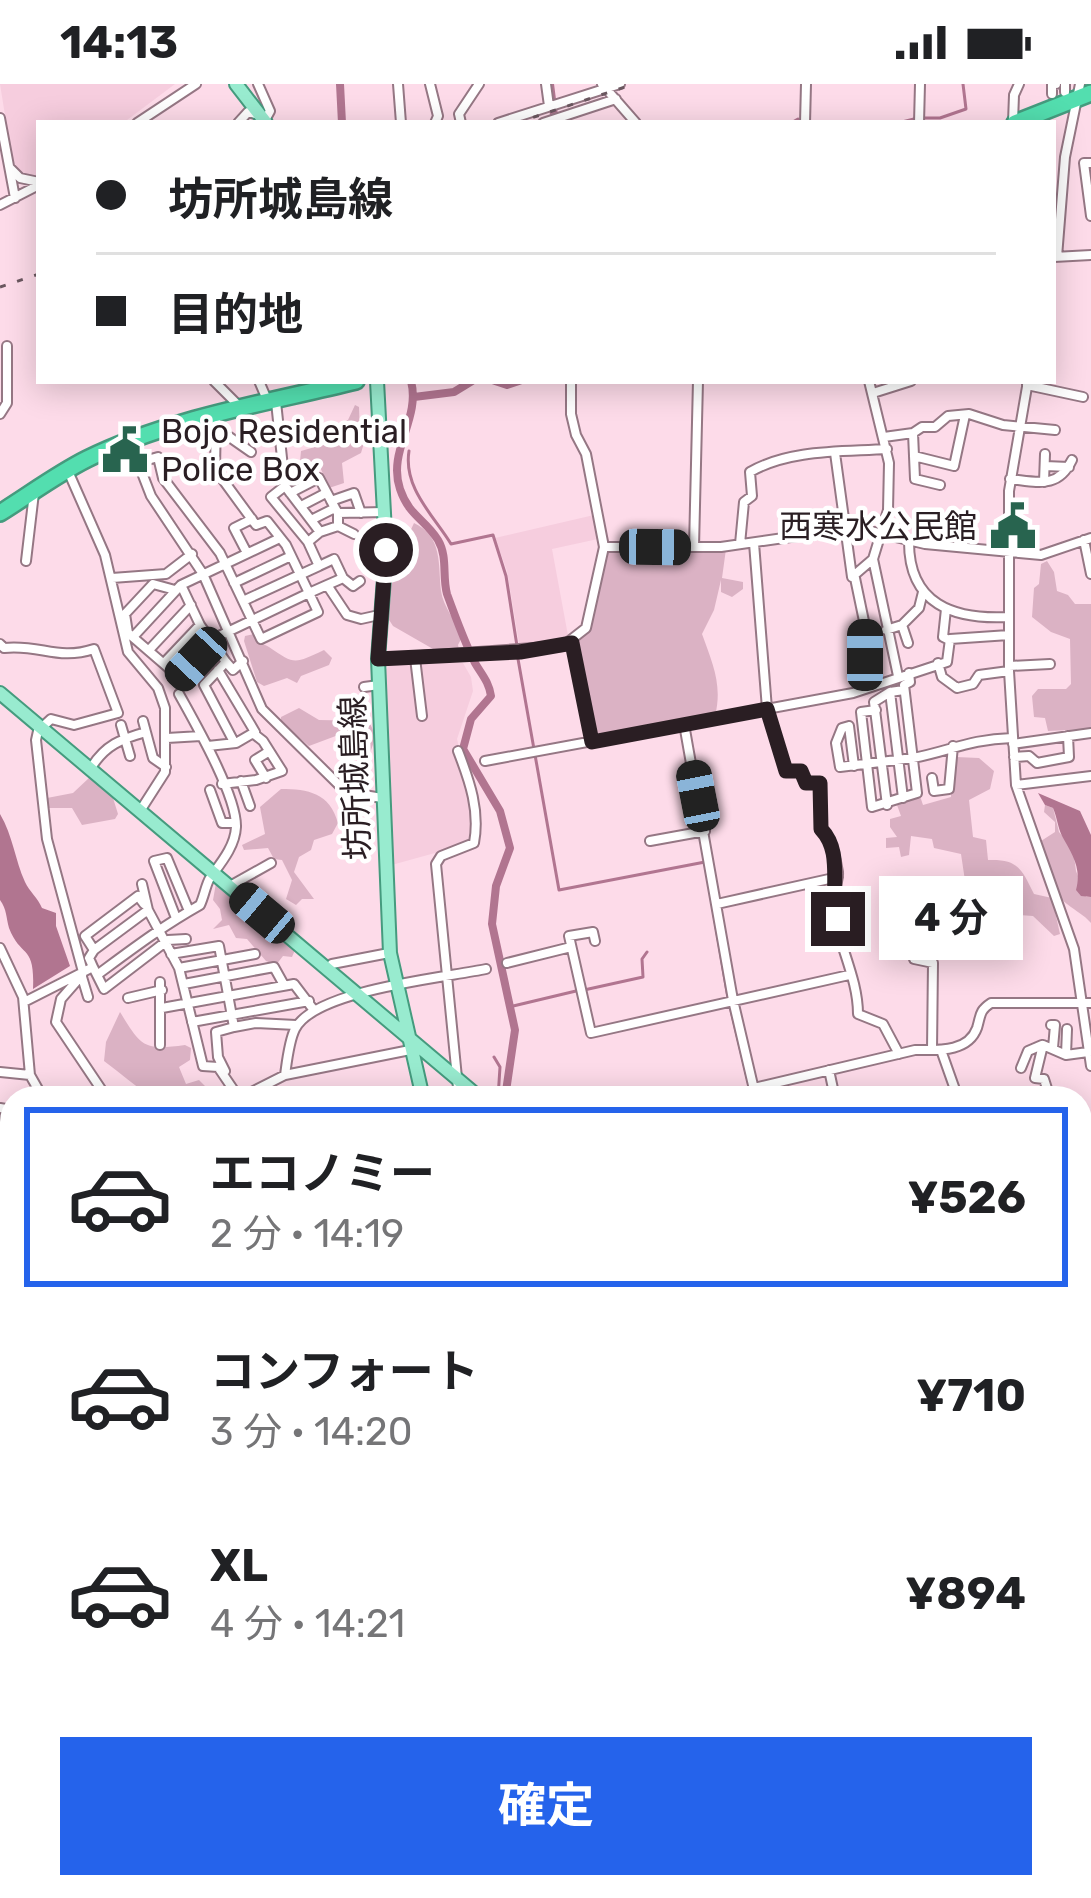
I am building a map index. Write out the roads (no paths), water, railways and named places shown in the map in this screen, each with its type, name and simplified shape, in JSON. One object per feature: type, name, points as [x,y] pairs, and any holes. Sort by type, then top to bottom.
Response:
[{"type":"highway","points":[[1019,120],[1070,90]]},
{"type":"highway","points":[[0,513],[68,470],[130,441],[216,422],[242,410],[344,384]]},
{"type":"main road","points":[[236,84],[264,119]]},
{"type":"main road","name":"坊所城島線","points":[[377,384],[386,550],[378,659],[371,686],[390,953],[420,1086]]},
{"type":"main road","points":[[0,693],[466,1086]]},
{"type":"street","points":[[142,120],[196,84]]},
{"type":"street","points":[[258,84],[270,111],[264,119]]},
{"type":"street","points":[[398,84],[401,120]]},
{"type":"street","points":[[430,84],[436,120]]},
{"type":"street","points":[[444,116],[460,119],[478,84]]},
{"type":"street","points":[[546,84],[552,105]]},
{"type":"street","points":[[507,120],[620,84]]},
{"type":"street","points":[[806,84],[806,120]]},
{"type":"street","points":[[916,120],[920,84]]},
{"type":"street","points":[[1014,120],[1019,84]]},
{"type":"street","points":[[604,86],[634,120]]},
{"type":"street","points":[[1056,228],[1070,90]]},
{"type":"street","points":[[551,120],[616,99]]},
{"type":"street","points":[[0,118],[15,197]]},
{"type":"street","points":[[1091,163],[1084,163],[1091,216]]},
{"type":"street","points":[[9,170],[36,182]]},
{"type":"street","points":[[0,204],[9,187],[9,170]]},
{"type":"street","points":[[0,204],[36,185]]},
{"type":"street","points":[[1056,257],[1091,255]]},
{"type":"street","points":[[0,414],[7,403],[7,346]]},
{"type":"street","points":[[217,384],[242,410]]},
{"type":"street","points":[[262,384],[272,402],[288,489],[320,532]]},
{"type":"street","points":[[378,659],[480,655],[572,643],[586,628],[604,547],[586,454],[571,414],[571,384]]},
{"type":"street","points":[[694,548],[698,384]]},
{"type":"street","points":[[870,384],[887,448],[889,501],[873,559],[898,676]]},
{"type":"street","points":[[873,393],[902,384]]},
{"type":"street","points":[[1028,384],[1010,479],[1009,669],[1016,785],[1074,949],[1086,1003],[1091,1066]]},
{"type":"street","points":[[1032,384],[1083,397]]},
{"type":"street","points":[[884,437],[913,433],[934,427],[948,416],[965,415],[1055,430]]},
{"type":"street","points":[[914,456],[954,466],[965,415]]},
{"type":"street","points":[[216,422],[251,452]]},
{"type":"street","points":[[137,463],[158,457],[163,478],[205,530],[261,639],[318,612],[280,538],[267,520],[256,525],[215,469],[216,422]]},
{"type":"street","points":[[913,433],[915,479],[940,484]]},
{"type":"street","points":[[130,441],[151,496],[203,574],[262,709],[340,787],[382,798]]},
{"type":"street","points":[[740,544],[744,502],[752,496],[750,472],[801,455],[887,448]]},
{"type":"street","points":[[835,453],[865,626],[865,655],[873,668],[874,686]]},
{"type":"street","points":[[1044,482],[1045,454]]},
{"type":"street","points":[[1010,479],[1044,482],[1064,476],[1071,464],[1045,466]]},
{"type":"street","points":[[68,470],[112,578],[125,646],[162,696],[166,767],[140,811]]},
{"type":"street","points":[[319,566],[308,542],[271,497],[319,478],[338,526]]},
{"type":"street","points":[[26,561],[34,491]]},
{"type":"street","points":[[311,520],[355,493],[361,513]]},
{"type":"street","points":[[301,506],[332,504],[361,513],[384,512]]},
{"type":"street","points":[[168,521],[184,507]]},
{"type":"street","points":[[247,553],[234,528],[252,519]]},
{"type":"street","points":[[308,542],[338,526],[354,534]]},
{"type":"street","points":[[604,547],[694,548],[846,529],[907,541],[1048,555],[1063,545],[1088,539],[1091,574]]},
{"type":"street","points":[[907,529],[909,559],[922,592],[937,607],[984,618],[1009,617]]},
{"type":"street","points":[[133,637],[178,587],[280,538]]},
{"type":"street","points":[[754,543],[767,709],[786,771],[801,771],[806,783],[820,783],[821,829],[830,836],[838,877],[834,904],[849,975],[858,990],[858,1014],[883,1024],[899,1054]]},
{"type":"street","points":[[112,578],[166,574],[192,554]]},
{"type":"street","points":[[234,583],[291,556]]},
{"type":"street","points":[[243,602],[334,559],[343,578],[353,586],[359,581]]},
{"type":"street","points":[[855,578],[873,559]]},
{"type":"street","points":[[222,784],[266,778],[282,770],[254,734],[213,641],[178,587],[153,584],[125,614],[128,633],[179,677],[213,641],[230,630],[343,578]]},
{"type":"street","points":[[327,585],[347,615],[355,619],[379,615]]},
{"type":"street","points":[[886,629],[902,625],[919,608],[922,592]]},
{"type":"street","points":[[149,650],[191,605]]},
{"type":"street","points":[[485,760],[874,686],[950,660],[950,640],[943,633],[946,609]]},
{"type":"street","points":[[164,664],[200,625]]},
{"type":"street","points":[[902,625],[908,644]]},
{"type":"street","points":[[950,640],[1009,635]]},
{"type":"street","points":[[572,643],[592,742]]},
{"type":"street","points":[[0,644],[4,648],[28,646],[68,658],[94,650],[118,713],[74,724],[51,719],[36,740],[45,826],[89,972],[104,989],[164,944],[187,939]]},
{"type":"street","points":[[415,658],[422,716]]},
{"type":"street","points":[[222,666],[232,670],[243,662]]},
{"type":"street","points":[[938,663],[942,677],[957,688],[974,684],[979,675],[1050,664]]},
{"type":"street","points":[[222,666],[204,685],[234,742]]},
{"type":"street","points":[[875,710],[861,712],[872,807],[917,793],[904,690],[909,673]]},
{"type":"street","points":[[887,805],[874,702],[904,690]]},
{"type":"street","points":[[890,692],[903,798]]},
{"type":"street","points":[[24,1002],[122,956],[203,901],[236,823],[208,746],[179,694]]},
{"type":"street","points":[[143,721],[153,758],[166,767]]},
{"type":"street","points":[[684,724],[733,1000],[753,1086]]},
{"type":"street","points":[[121,725],[130,756]]},
{"type":"street","points":[[854,766],[849,726],[842,728],[836,743],[840,767],[854,766],[913,758],[954,745],[1091,733]]},
{"type":"street","points":[[92,768],[100,754],[124,738],[146,732]]},
{"type":"street","points":[[208,746],[254,734]]},
{"type":"street","points":[[167,738],[202,736]]},
{"type":"street","points":[[1014,757],[1029,756],[1037,763],[1069,757],[1068,736]]},
{"type":"street","points":[[932,778],[934,791],[949,789],[954,745]]},
{"type":"street","points":[[457,1086],[437,859],[472,846],[477,823],[469,778],[458,751]]},
{"type":"street","points":[[266,778],[256,760],[268,752]]},
{"type":"street","points":[[1016,785],[1091,776]]},
{"type":"street","points":[[241,781],[250,806]]},
{"type":"street","points":[[210,790],[221,823],[236,823]]},
{"type":"street","points":[[650,841],[705,832]]},
{"type":"street","points":[[176,918],[154,861],[167,858],[189,911]]},
{"type":"street","points":[[230,886],[271,863]]},
{"type":"street","points":[[717,904],[838,877]]},
{"type":"street","points":[[142,884],[148,910]]},
{"type":"street","points":[[94,950],[85,936],[138,896],[184,983],[202,1066],[218,1066],[232,1086]]},
{"type":"street","points":[[127,904],[136,917]]},
{"type":"street","points":[[88,997],[89,958],[94,950],[148,910]]},
{"type":"street","points":[[116,913],[126,926]]},
{"type":"street","points":[[106,920],[116,933]]},
{"type":"street","points":[[96,928],[106,941]]},
{"type":"street","points":[[595,941],[593,932],[569,936],[591,1033],[849,975]]},
{"type":"street","points":[[909,940],[914,959],[933,963],[936,1050],[953,1086]]},
{"type":"street","points":[[171,954],[219,946],[234,1027]]},
{"type":"street","points":[[507,962],[571,947]]},
{"type":"street","points":[[0,948],[24,1002],[30,1075],[36,1086]]},
{"type":"street","points":[[332,964],[390,953]]},
{"type":"street","points":[[178,968],[255,954]]},
{"type":"street","points":[[184,983],[274,967],[284,985]]},
{"type":"street","points":[[192,1022],[311,1005],[486,968]]},
{"type":"street","points":[[89,972],[57,1006],[56,1022],[99,1086]]},
{"type":"street","points":[[161,1008],[284,985],[297,985],[311,1005]]},
{"type":"street","points":[[128,998],[161,987],[160,1045]]},
{"type":"street","points":[[778,1086],[829,1070],[968,1042],[981,1010],[991,1003],[1086,1003]]},
{"type":"street","points":[[285,1075],[297,1025],[311,1005]]},
{"type":"street","points":[[195,1036],[256,1023],[297,1025]]},
{"type":"street","points":[[1036,1086],[1055,1025],[1051,1025]]},
{"type":"street","points":[[1066,1055],[1067,1029]]},
{"type":"street","points":[[216,1031],[218,1057],[232,1086]]},
{"type":"street","points":[[1021,1068],[1028,1051],[1048,1047],[1066,1055],[1088,1052]]},
{"type":"street","points":[[263,1086],[285,1075],[410,1050]]},
{"type":"street","points":[[829,1070],[832,1086]]},
{"type":"street","points":[[0,1072],[30,1075]]},
{"type":"street","points":[[1035,1078],[1044,1079],[1046,1086]]},
{"type":"waterway","points":[[340,84],[342,120]]},
{"type":"waterway","points":[[550,84],[555,120]]},
{"type":"waterway","points":[[923,118],[966,109],[963,84]]},
{"type":"waterway","points":[[910,120],[914,119]]},
{"type":"waterway","points":[[411,384],[412,409],[398,461],[400,489],[441,546],[447,594],[491,696],[471,719],[463,749],[500,811],[510,848],[496,886],[492,924],[515,1030],[507,1086]]},
{"type":"waterway","points":[[414,397],[454,392],[467,384]]},
{"type":"waterway","points":[[504,384],[510,384]]},
{"type":"waterway","points":[[409,451],[415,489],[451,544],[493,535],[506,576],[517,646]]},
{"type":"waterway","points":[[518,659],[559,890],[705,862],[728,998]]},
{"type":"waterway","points":[[584,990],[643,977],[642,959],[647,952]]},
{"type":"waterway","points":[[509,1007],[576,991]]},
{"type":"waterway","points":[[730,1006],[749,1086]]},
{"type":"waterway","points":[[494,1057],[500,1067],[499,1086]]},
{"type":"railway","points":[[525,120],[634,84]]},
{"type":"railway","points":[[0,287],[36,275]]},
{"type":"place","name":"Bojo Residential Police Box","points":[[125,450]]},
{"type":"place","name":"西寒水公民館","points":[[1013,526]]}]
